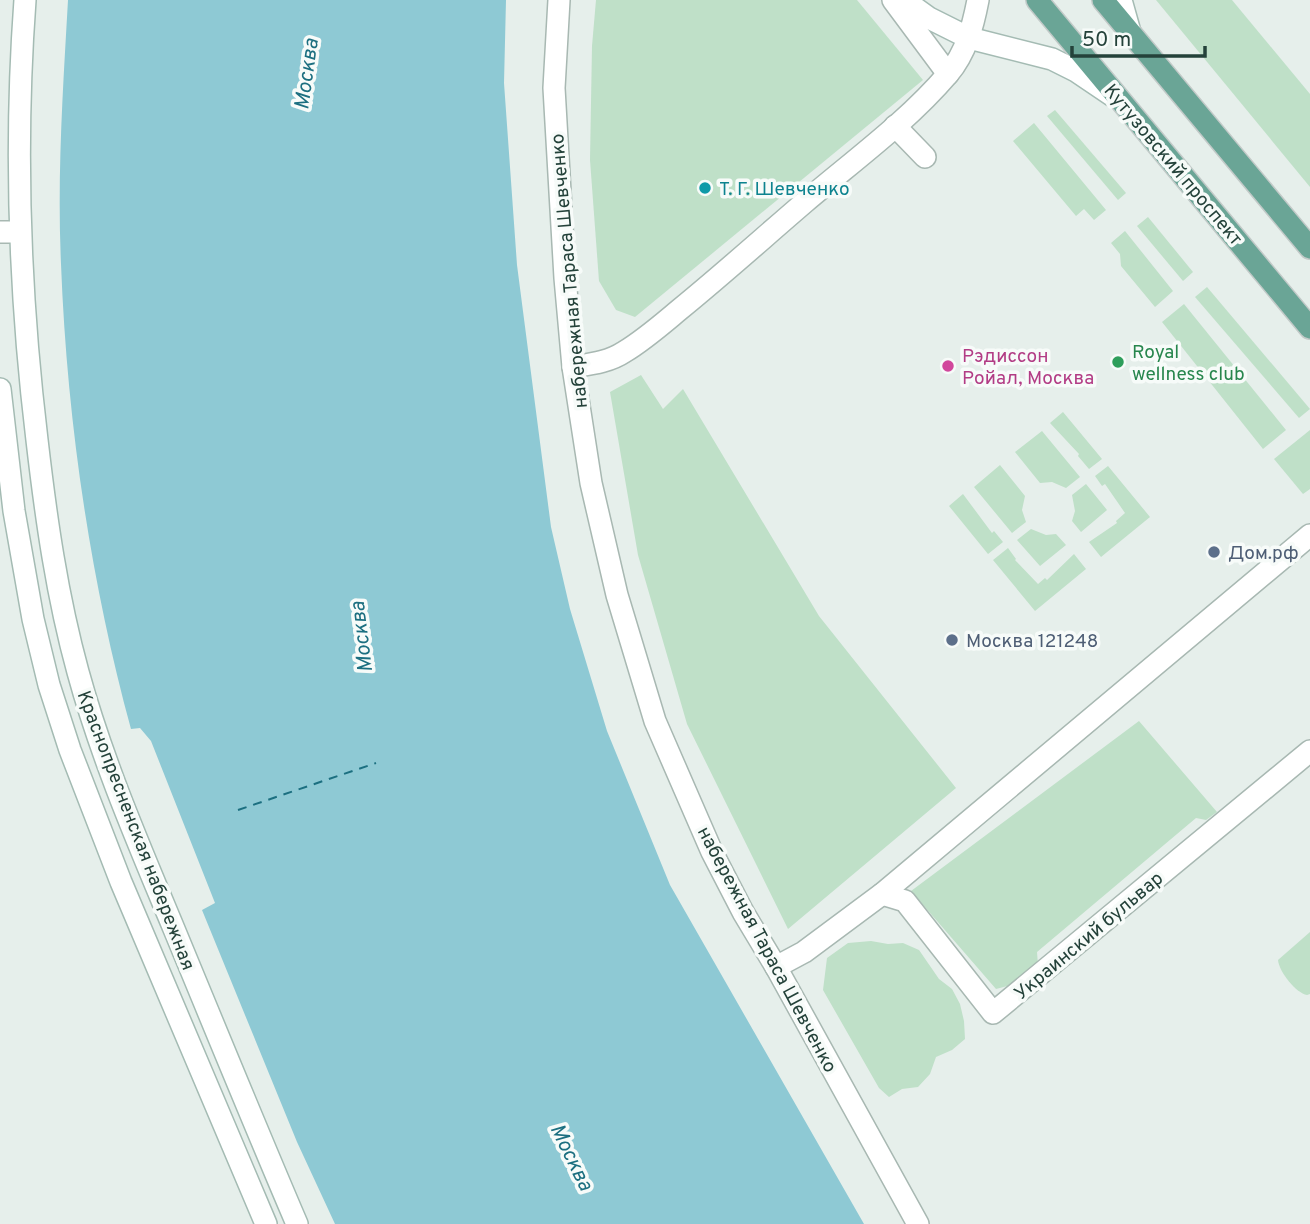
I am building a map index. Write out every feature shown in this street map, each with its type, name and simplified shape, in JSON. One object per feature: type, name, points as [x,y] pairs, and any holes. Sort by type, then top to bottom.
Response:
[{"type":"main road","name":"Кутузовский проспект","points":[[1038,0],[1310,328]]},
{"type":"main road","points":[[1103,0],[1310,248]]},
{"type":"street","name":"Краснопресненская набережная","points":[[25,0],[17,152],[9,232],[45,504],[63,610],[78,674],[99,739],[150,870],[297,1224]]},
{"type":"street","name":"набережная Тараса Шевченко","points":[[559,0],[554,88],[573,368],[591,483],[611,570],[655,721],[712,852],[918,1224]]},
{"type":"street","points":[[893,0],[948,74]]},
{"type":"street","points":[[904,0],[929,18],[969,38],[1052,60],[1076,71],[1121,101]]},
{"type":"street","points":[[573,368],[600,363],[641,341],[739,262],[895,126],[948,74],[969,38],[978,0]]},
{"type":"street","points":[[1121,0],[1130,34]]},
{"type":"street","points":[[895,126],[925,157]]},
{"type":"street","name":"Краснопресненская набережная","points":[[0,389],[14,510],[33,619],[49,685],[121,882],[266,1224]]},
{"type":"street","points":[[776,967],[804,952],[882,894],[1310,535]]},
{"type":"street","name":"Украинский бульвар","points":[[882,894],[905,901],[993,1013],[1310,751]]},
{"type":"green space","points":[[596,0],[857,0],[923,80],[635,317],[616,310],[599,281],[590,160],[592,46]]},
{"type":"green space","points":[[1156,0],[1232,0],[1310,94],[1310,187]]},
{"type":"green space","points":[[1055,110],[1126,193],[1118,200],[1047,116]]},
{"type":"green space","points":[[1034,123],[1106,210],[1094,220],[1084,209],[1076,216],[1013,141]]},
{"type":"green space","points":[[1148,217],[1193,272],[1183,281],[1137,226]]},
{"type":"green space","points":[[1125,231],[1173,291],[1155,307],[1121,266],[1120,254],[1111,243]]},
{"type":"green space","points":[[1207,287],[1310,409],[1299,418],[1195,297]]},
{"type":"green space","points":[[1184,304],[1286,430],[1263,449],[1162,322]]},
{"type":"green space","points":[[641,375],[663,409],[683,389],[819,616],[956,788],[788,929],[687,724],[638,555],[610,392]]},
{"type":"green space","points":[[1063,412],[1102,459],[1089,469],[1050,423]]},
{"type":"green space","points":[[1310,430],[1310,489],[1303,494],[1274,459]]},
{"type":"green space","points":[[1042,431],[1080,477],[1066,488],[1052,482],[1040,483],[1015,452]]},
{"type":"green space","points":[[1000,465],[1025,496],[1022,510],[1026,522],[1012,533],[974,487]]},
{"type":"green space","points":[[1108,466],[1150,517],[1101,557],[1089,542],[1117,523],[1125,513],[1105,484],[1102,486],[1095,476]]},
{"type":"green space","points":[[1086,484],[1107,510],[1081,532],[1072,521],[1075,511],[1072,495]]},
{"type":"green space","points":[[963,494],[992,533],[994,531],[1003,542],[988,554],[949,506]]},
{"type":"green space","points":[[1031,529],[1046,535],[1056,534],[1066,545],[1040,566],[1017,540]]},
{"type":"green space","points":[[1008,548],[1015,560],[1038,584],[1045,578],[1047,580],[1074,554],[1086,569],[1035,611],[993,560]]},
{"type":"green space","points":[[1139,721],[1217,812],[1206,820],[1196,818],[1037,952],[1038,965],[1015,984],[996,989],[911,891]]},
{"type":"green space","points":[[1310,932],[1310,994],[1307,995],[1289,981],[1278,960]]},
{"type":"green space","points":[[848,943],[903,943],[919,950],[939,979],[952,989],[960,1004],[964,1021],[965,1039],[952,1050],[936,1057],[930,1074],[918,1087],[902,1089],[889,1097],[879,1088],[823,990],[827,958]]},
{"type":"water","name":"Москва","points":[[68,0],[506,0],[504,83],[517,265],[551,527],[570,609],[607,731],[670,885],[864,1224],[335,1224],[297,1142],[202,910],[215,903],[151,741],[140,728],[131,729],[116,672],[83,499],[64,323],[60,198]]},
{"type":"ferry route","points":[[238,810],[376,763]]},
{"type":"place","name":"Т. Г. Шевченко","points":[[705,188]]},
{"type":"place","name":"Royal wellness club","points":[[1118,362]]},
{"type":"place","name":"Рэдиссон Ройал, Москва","points":[[948,366]]},
{"type":"place","name":"Дом.рф","points":[[1214,552]]},
{"type":"place","name":"Москва 121248","points":[[952,640]]}]
